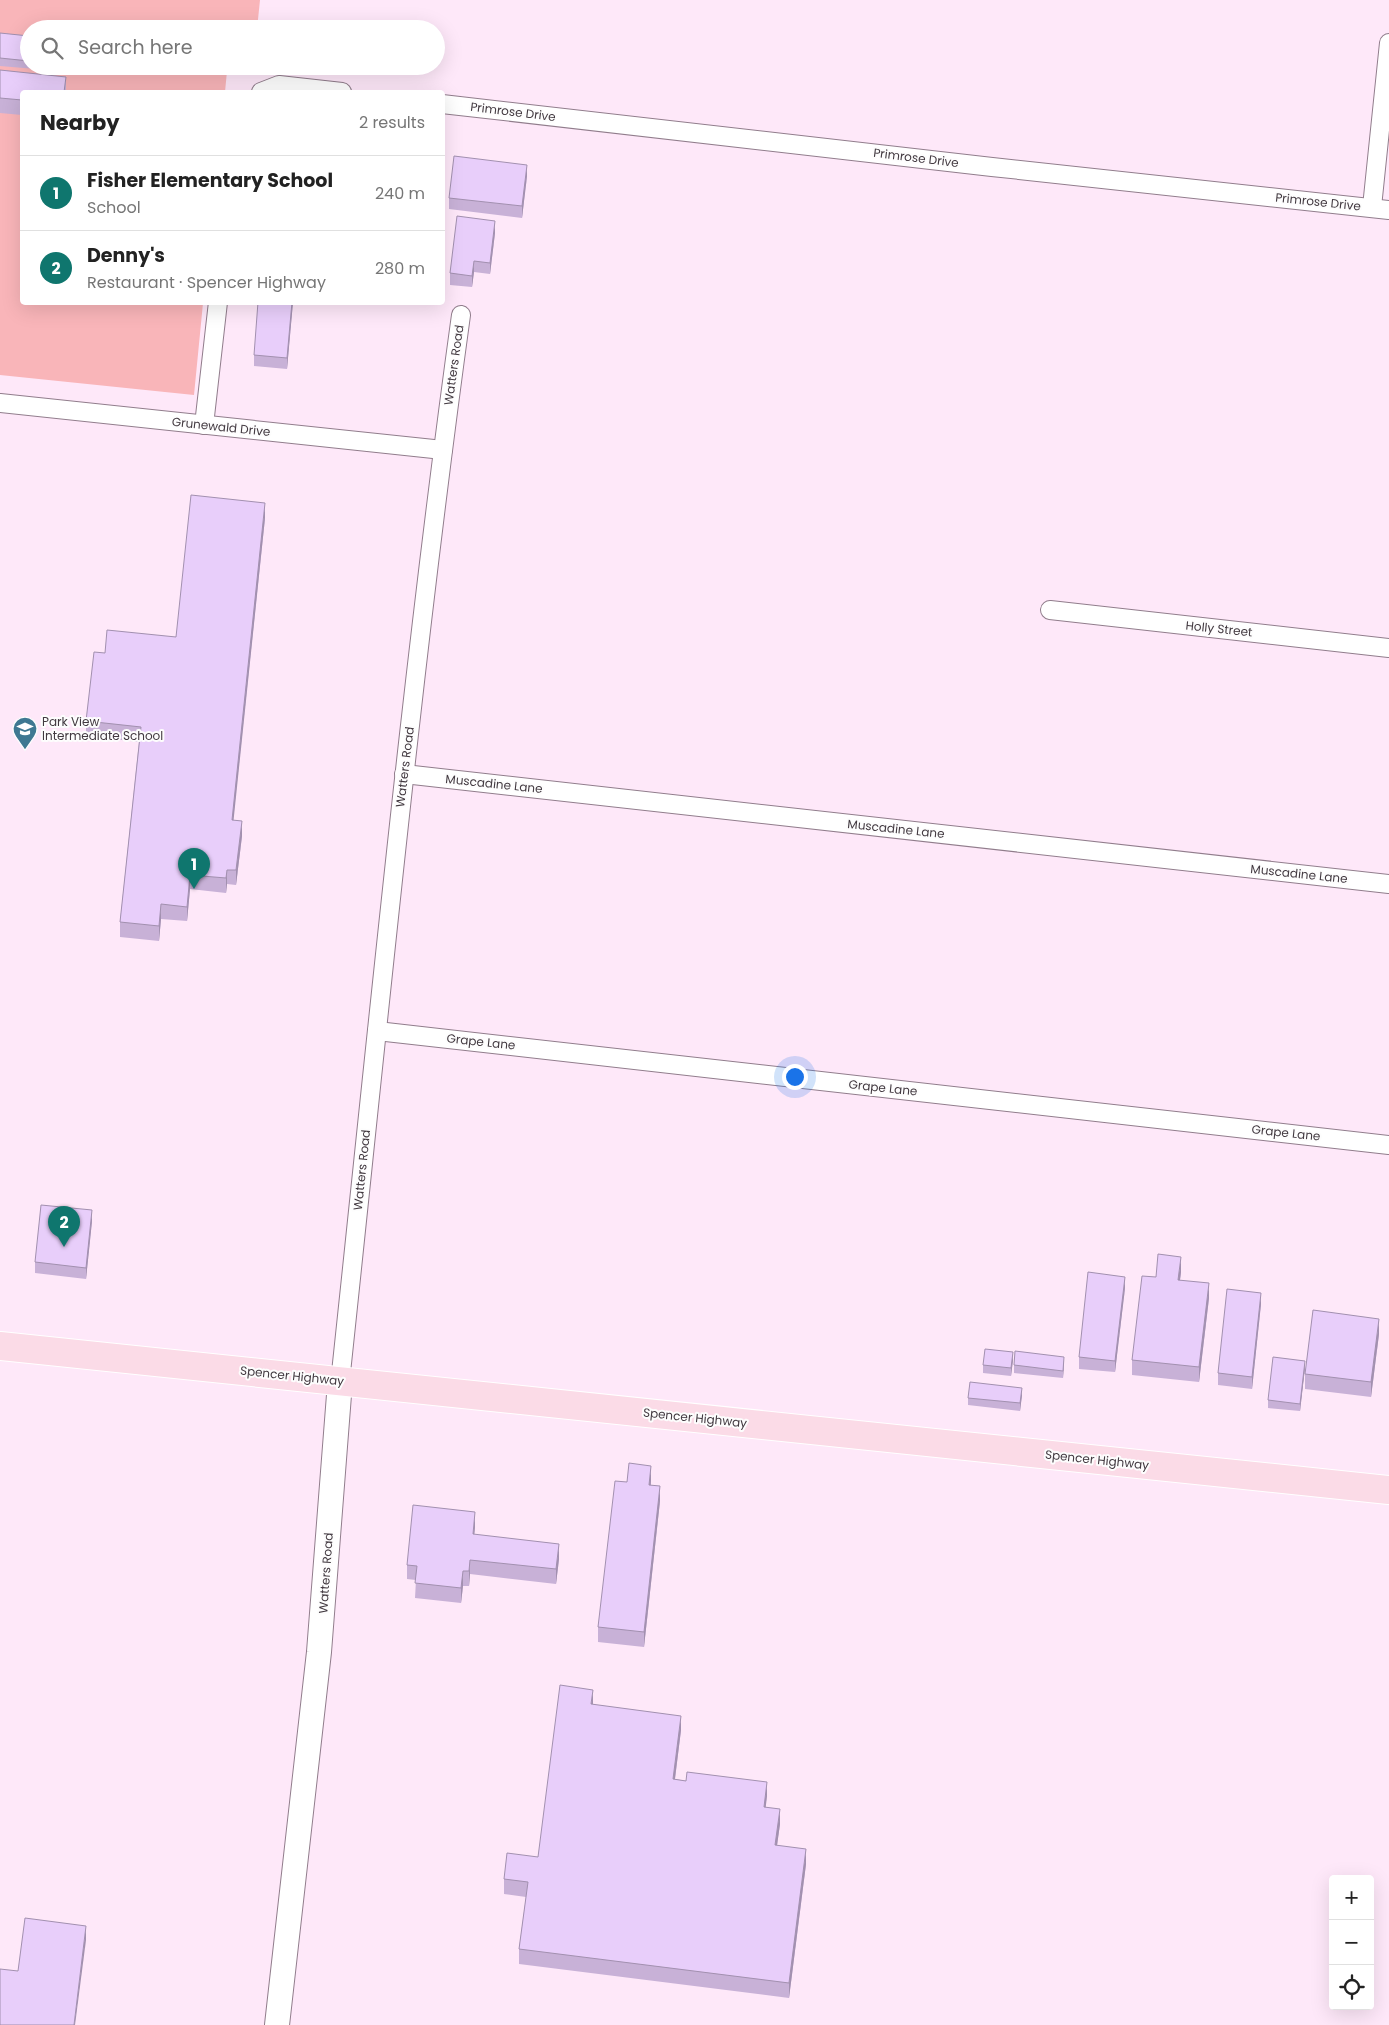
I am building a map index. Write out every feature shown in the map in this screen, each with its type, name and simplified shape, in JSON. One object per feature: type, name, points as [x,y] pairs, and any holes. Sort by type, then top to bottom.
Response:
[{"type":"main road","name":"Spencer Highway","points":[[0,1346],[1389,1490]]},
{"type":"street","points":[[1380,208],[1389,43]]},
{"type":"street","points":[[265,90],[279,85],[324,90]]},
{"type":"street","name":"Primrose Drive","points":[[445,104],[992,167],[1380,208]]},
{"type":"street","points":[[204,425],[218,305]]},
{"type":"street","name":"Watters Road","points":[[277,2025],[319,1652],[340,1382],[404,774],[442,450],[461,316]]},
{"type":"street","name":"Grunewald Drive","points":[[0,404],[442,450]]},
{"type":"street","name":"Holly Street","points":[[1050,610],[1389,648]]},
{"type":"street","name":"Muscadine Lane","points":[[404,774],[1389,884]]},
{"type":"street","name":"Grape Lane","points":[[377,1031],[1389,1145]]},
{"type":"shaded area","points":[[0,0],[260,0],[258,20],[20,20],[20,75],[227,75],[225,90],[20,90],[20,305],[203,305],[194,395],[0,375]]},
{"type":"building","points":[[0,33],[20,35],[20,60],[0,58]]},
{"type":"building","points":[[0,70],[20,72],[20,75],[66,77],[64,90],[20,90],[20,100],[0,98]]},
{"type":"building","points":[[454,156],[527,165],[522,206],[449,198]]},
{"type":"building","points":[[457,216],[495,221],[490,263],[474,261],[472,276],[450,273]]},
{"type":"building","points":[[258,305],[292,305],[287,358],[254,355]]},
{"type":"building","points":[[191,495],[265,503],[232,820],[242,821],[236,870],[227,870],[226,878],[190,875],[187,907],[161,904],[159,926],[120,922],[141,727],[86,721],[94,652],[105,653],[107,630],[176,637]]},
{"type":"building","points":[[41,1205],[92,1210],[86,1268],[35,1262]]},
{"type":"building","points":[[1158,1254],[1181,1257],[1178,1280],[1209,1283],[1199,1367],[1132,1360],[1142,1276],[1156,1277]]},
{"type":"building","points":[[1088,1272],[1125,1277],[1115,1361],[1079,1357]]},
{"type":"building","points":[[1227,1289],[1261,1293],[1252,1377],[1218,1373]]},
{"type":"building","points":[[1313,1310],[1379,1319],[1371,1382],[1305,1374]]},
{"type":"building","points":[[985,1349],[1013,1352],[1011,1368],[983,1365]]},
{"type":"building","points":[[1015,1351],[1064,1357],[1063,1371],[1014,1365]]},
{"type":"building","points":[[1273,1357],[1305,1361],[1300,1404],[1268,1400]]},
{"type":"building","points":[[970,1382],[1022,1388],[1020,1403],[968,1398]]},
{"type":"building","points":[[629,1463],[651,1466],[649,1485],[660,1486],[644,1632],[598,1627],[615,1481],[627,1482]]},
{"type":"building","points":[[413,1505],[475,1512],[473,1534],[559,1544],[556,1569],[470,1560],[469,1571],[463,1571],[461,1588],[415,1583],[417,1566],[407,1565]]},
{"type":"building","points":[[560,1685],[593,1690],[591,1704],[681,1716],[673,1779],[686,1781],[687,1772],[767,1782],[764,1807],[780,1809],[775,1845],[806,1849],[789,1983],[519,1949],[528,1882],[504,1879],[507,1853],[538,1857]]},
{"type":"building","points":[[25,1918],[86,1926],[74,2025],[0,2025],[0,1969],[18,1971]]},
{"type":"place","name":"Park View Intermediate School","points":[[25,750]]},
{"type":"place","name":"Fisher Elementary School","points":[[194,889]]},
{"type":"place","name":"Denny's","points":[[64,1247]]}]
